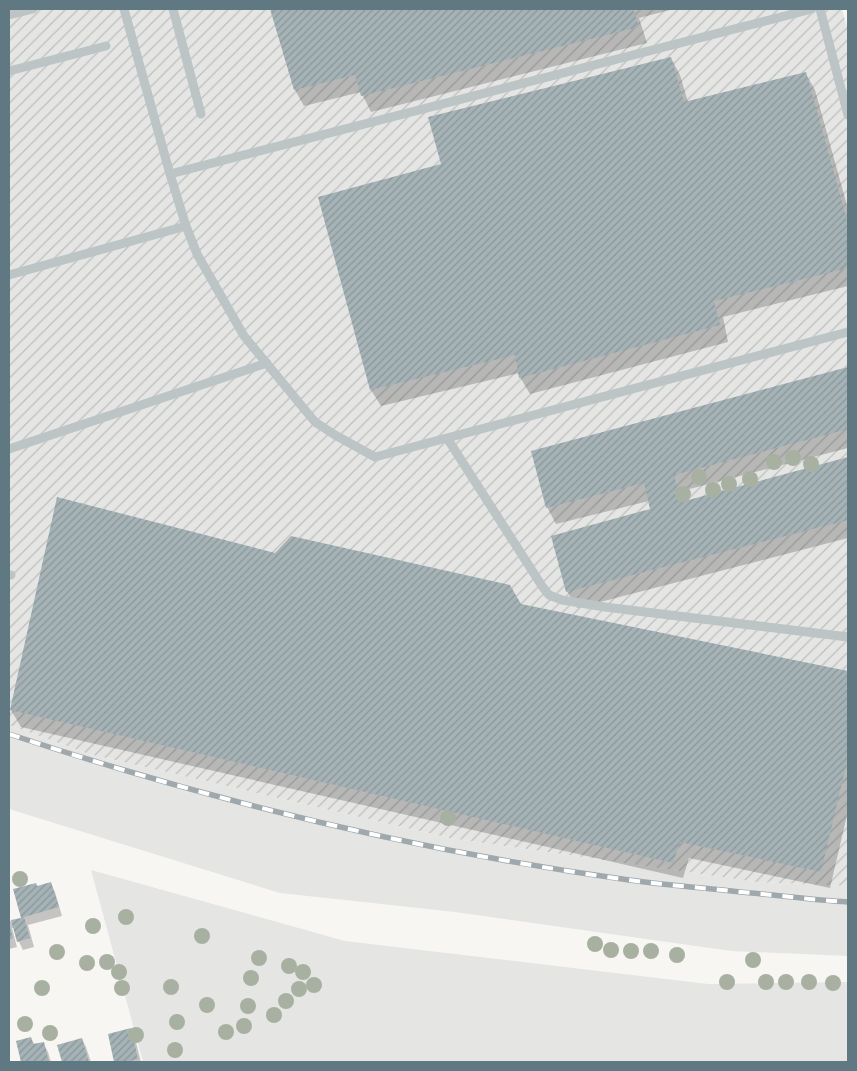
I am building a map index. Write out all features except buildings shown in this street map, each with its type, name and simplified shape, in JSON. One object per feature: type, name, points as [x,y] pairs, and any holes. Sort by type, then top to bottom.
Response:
[{"type":"lane","points":[[9,15],[34,9]]},
{"type":"lane","points":[[124,9],[170,174],[197,254],[244,336],[315,422],[375,457],[848,332]]},
{"type":"lane","points":[[173,9],[201,114]]},
{"type":"lane","points":[[170,174],[812,9]]},
{"type":"lane","points":[[820,9],[848,115]]},
{"type":"lane","points":[[9,72],[106,46]]},
{"type":"lane","points":[[9,275],[186,226]]},
{"type":"lane","points":[[9,449],[267,364]]},
{"type":"lane","points":[[447,438],[549,594],[562,600],[605,608],[848,637]]},
{"type":"shaded area","points":[[9,9],[842,9],[848,31],[848,886],[756,882],[450,838],[89,754],[9,725]]},
{"type":"shaded area","points":[[9,725],[89,754],[450,838],[756,882],[848,886],[848,956],[731,951],[455,912],[280,893],[9,809]]},
{"type":"shaded area","points":[[91,870],[345,941],[708,984],[848,982],[848,1062],[143,1062]]},
{"type":"railway","points":[[9,734],[161,781],[238,802],[393,839],[550,868],[629,880],[848,902]]}]
